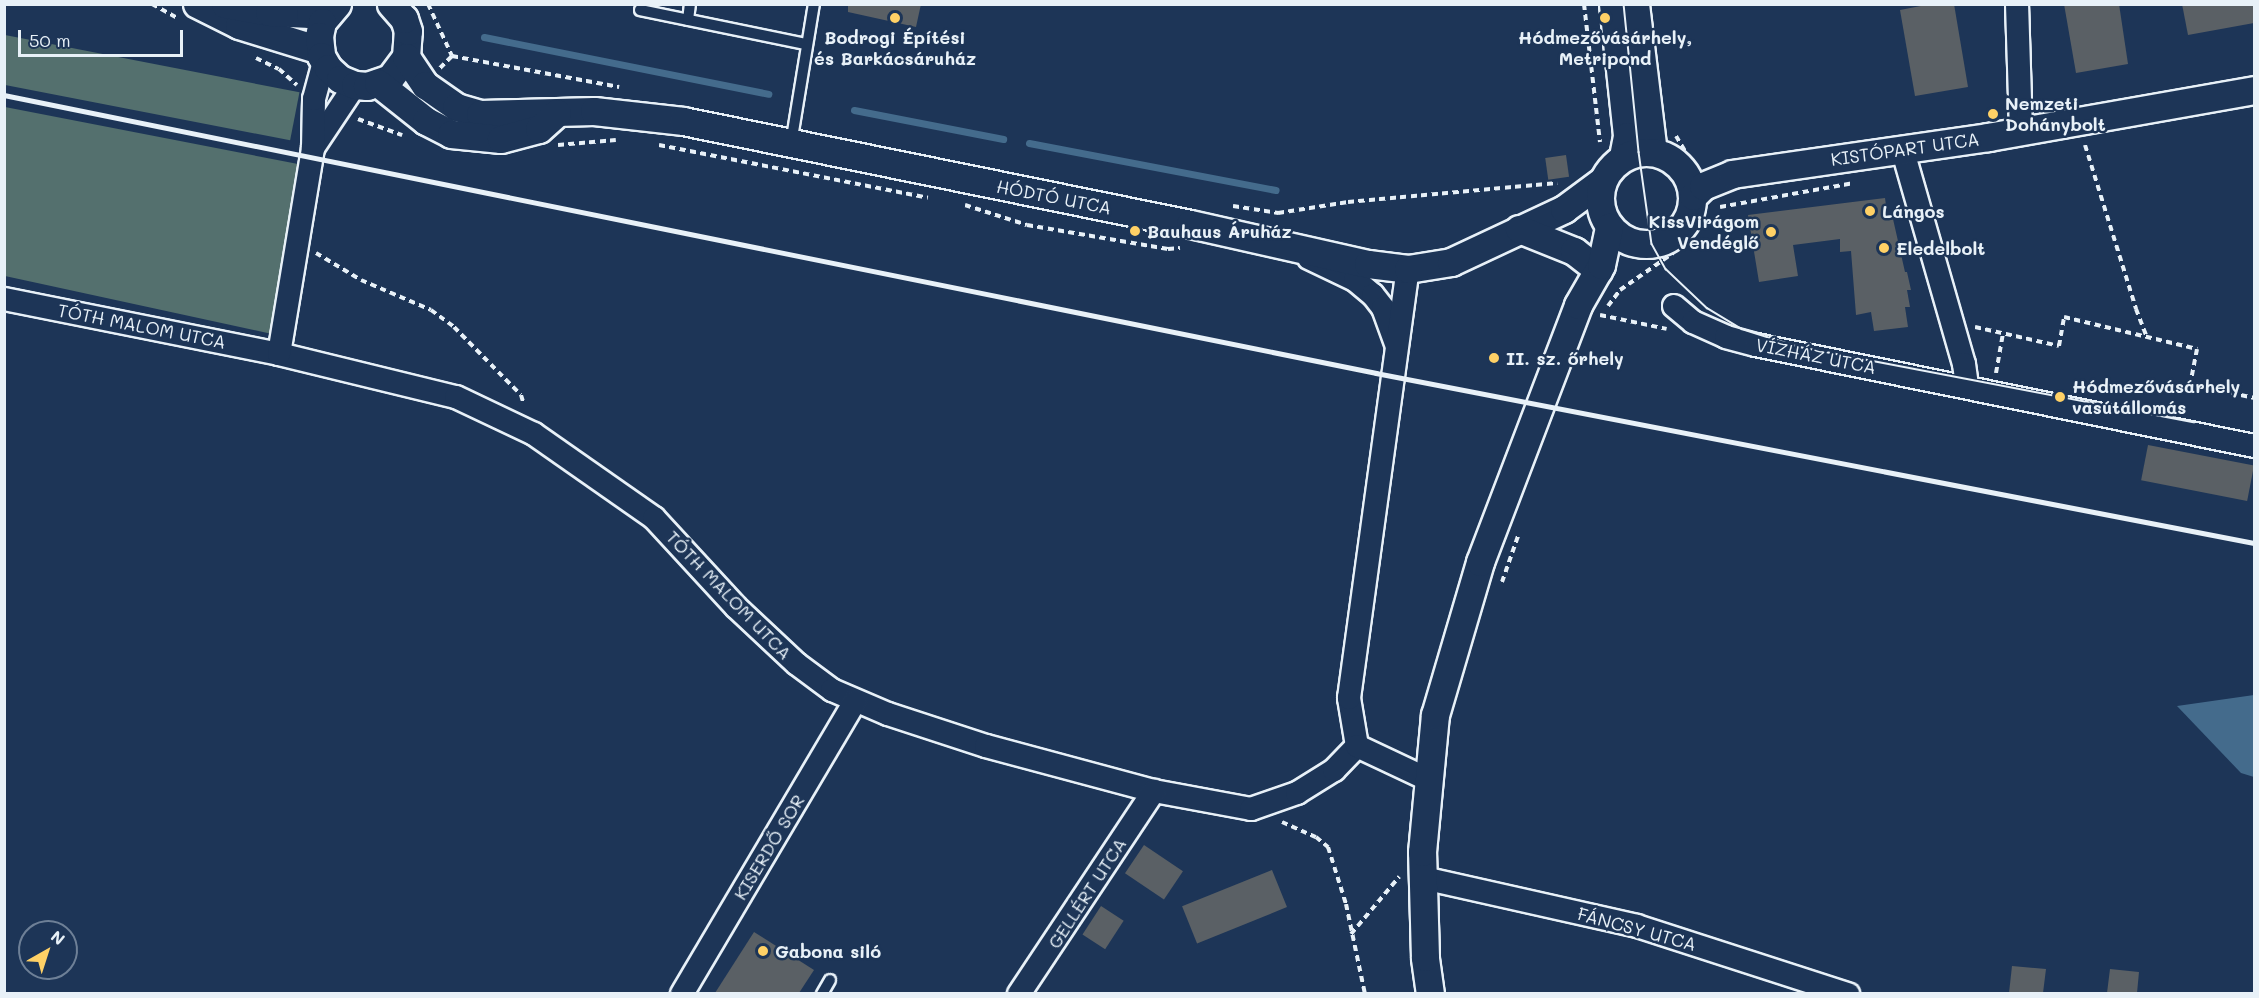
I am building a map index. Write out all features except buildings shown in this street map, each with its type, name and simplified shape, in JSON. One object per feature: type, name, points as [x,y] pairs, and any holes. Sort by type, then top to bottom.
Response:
[{"type":"street","points":[[225,4],[300,14],[333,8]]},
{"type":"street","points":[[313,148],[337,112],[367,84],[400,69],[406,57],[408,31],[404,19],[391,4]]},
{"type":"street","points":[[1612,151],[1653,152],[1667,157],[1679,166],[1687,178],[1701,202],[1678,231],[1666,240],[1652,244],[1636,244],[1621,238],[1609,227],[1602,212],[1599,197],[1602,181],[1611,167],[1612,151],[1627,136],[1613,4]]},
{"type":"street","points":[[1635,4],[1653,152]]},
{"type":"street","points":[[2017,4],[2021,131]]},
{"type":"street","points":[[279,354],[313,148],[314,99],[322,56],[319,36],[322,22],[333,8]]},
{"type":"street","points":[[190,13],[239,25],[322,56],[340,79],[367,84],[436,128],[460,135],[501,139],[539,129],[558,112]]},
{"type":"street","name":"HÓDTÓ UTCA","points":[[406,57],[425,85],[456,107],[480,114],[594,111],[683,121],[1190,224],[1368,264],[1408,269],[1450,262],[1564,209],[1602,181]]},
{"type":"street","name":"KISTÓPART UTCA","points":[[1701,202],[1703,186],[1732,174],[2021,131],[2254,90]]},
{"type":"street","points":[[1902,148],[1952,322],[1967,386]]},
{"type":"street","name":"KISTÓPART UTCA","points":[[1679,166],[1732,174]]},
{"type":"street","points":[[1431,993],[1425,957],[1422,865],[1435,715],[1480,562],[1578,305],[1600,267],[1609,227]]},
{"type":"street","points":[[1519,229],[1574,251],[1600,267]]},
{"type":"street","points":[[1600,267],[1636,244]]},
{"type":"street","points":[[1280,245],[1355,279],[1365,286],[1383,308],[1396,346]]},
{"type":"street","points":[[1408,269],[1349,698],[1357,746],[1428,780]]},
{"type":"street","name":"TÓTH MALOM UTCA","points":[[4,299],[279,354],[456,397],[534,434],[654,518],[736,607],[797,664],[832,690],[888,714],[986,746],[1154,791],[1251,809],[1298,793],[1334,770],[1357,746]]},
{"type":"street","name":"VÍZHÁZ UTCA","points":[[1674,306],[1693,322],[1726,337],[2254,446]]},
{"type":"street","name":"KISERDŐ SOR","points":[[682,993],[855,701]]},
{"type":"street","name":"GELLÉRT UTCA","points":[[1019,993],[1154,791]]},
{"type":"street","name":"FÁNCSY UTCA","points":[[1422,865],[1637,926],[1848,993]]},
{"type":"lane","points":[[688,20],[690,4]]},
{"type":"lane","points":[[791,144],[814,4]]},
{"type":"lane","points":[[640,10],[806,44]]},
{"type":"lane","points":[[822,993],[830,980]]},
{"type":"path","points":[[152,4],[190,13]]},
{"type":"path","points":[[428,4],[452,56]]},
{"type":"path","points":[[1584,4],[1612,151]]},
{"type":"path","points":[[247,53],[279,69],[314,99]]},
{"type":"path","points":[[337,112],[405,136]]},
{"type":"path","points":[[2078,121],[2136,309],[2147,337]]},
{"type":"path","points":[[553,146],[628,139]]},
{"type":"path","points":[[651,143],[932,199]]},
{"type":"path","points":[[1701,202],[1862,182]]},
{"type":"path","points":[[1226,205],[1278,213],[1348,202],[1562,183]]},
{"type":"path","points":[[955,203],[1027,225],[1168,249],[1180,249],[1185,244],[1190,224]]},
{"type":"path","points":[[298,242],[361,279],[431,310],[454,327],[521,395],[534,434]]},
{"type":"path","points":[[1596,325],[1620,290],[1643,273]]},
{"type":"path","points":[[1952,322],[2059,346],[2064,317],[2197,349],[2190,384],[2254,398]]},
{"type":"path","points":[[1500,586],[1520,531]]},
{"type":"path","points":[[1251,809],[1316,837],[1328,847],[1346,904],[1365,993]]},
{"type":"path","points":[[1351,934],[1422,865]]},
{"type":"green space","points":[[5,35],[299,92],[290,140],[4,85]]},
{"type":"green space","points":[[5,107],[298,164],[272,334],[5,276]]},
{"type":"water","points":[[2254,695],[2254,777],[2241,773],[2177,706]]},
{"type":"waterway","points":[[484,37],[768,94]]},
{"type":"waterway","points":[[854,110],[1003,139]]},
{"type":"waterway","points":[[1029,143],[1276,190]]},
{"type":"tram line","points":[[1624,4],[1639,152],[1652,244],[1666,269],[1707,308],[1742,329],[1799,347],[2194,422]]},
{"type":"railway","points":[[4,95],[1376,373],[2254,543]]},
{"type":"place","name":"Bodrogi Építési és Barkácsáruház","points":[[895,18]]},
{"type":"place","name":"Hódmezővásárhely, Metripond","points":[[1605,18]]},
{"type":"place","name":"Nemzeti Dohánybolt","points":[[1993,114]]},
{"type":"place","name":"Lángos","points":[[1870,211]]},
{"type":"place","name":"Bauhaus Áruház","points":[[1135,231]]},
{"type":"place","name":"KissVirágom Vendéglő","points":[[1771,232]]},
{"type":"place","name":"Eledelbolt","points":[[1884,248]]},
{"type":"place","name":"II. sz. őrhely","points":[[1494,358]]},
{"type":"place","name":"Hódmezővásárhely vasútállomás","points":[[2060,397]]},
{"type":"place","name":"Gabona siló","points":[[763,951]]}]
